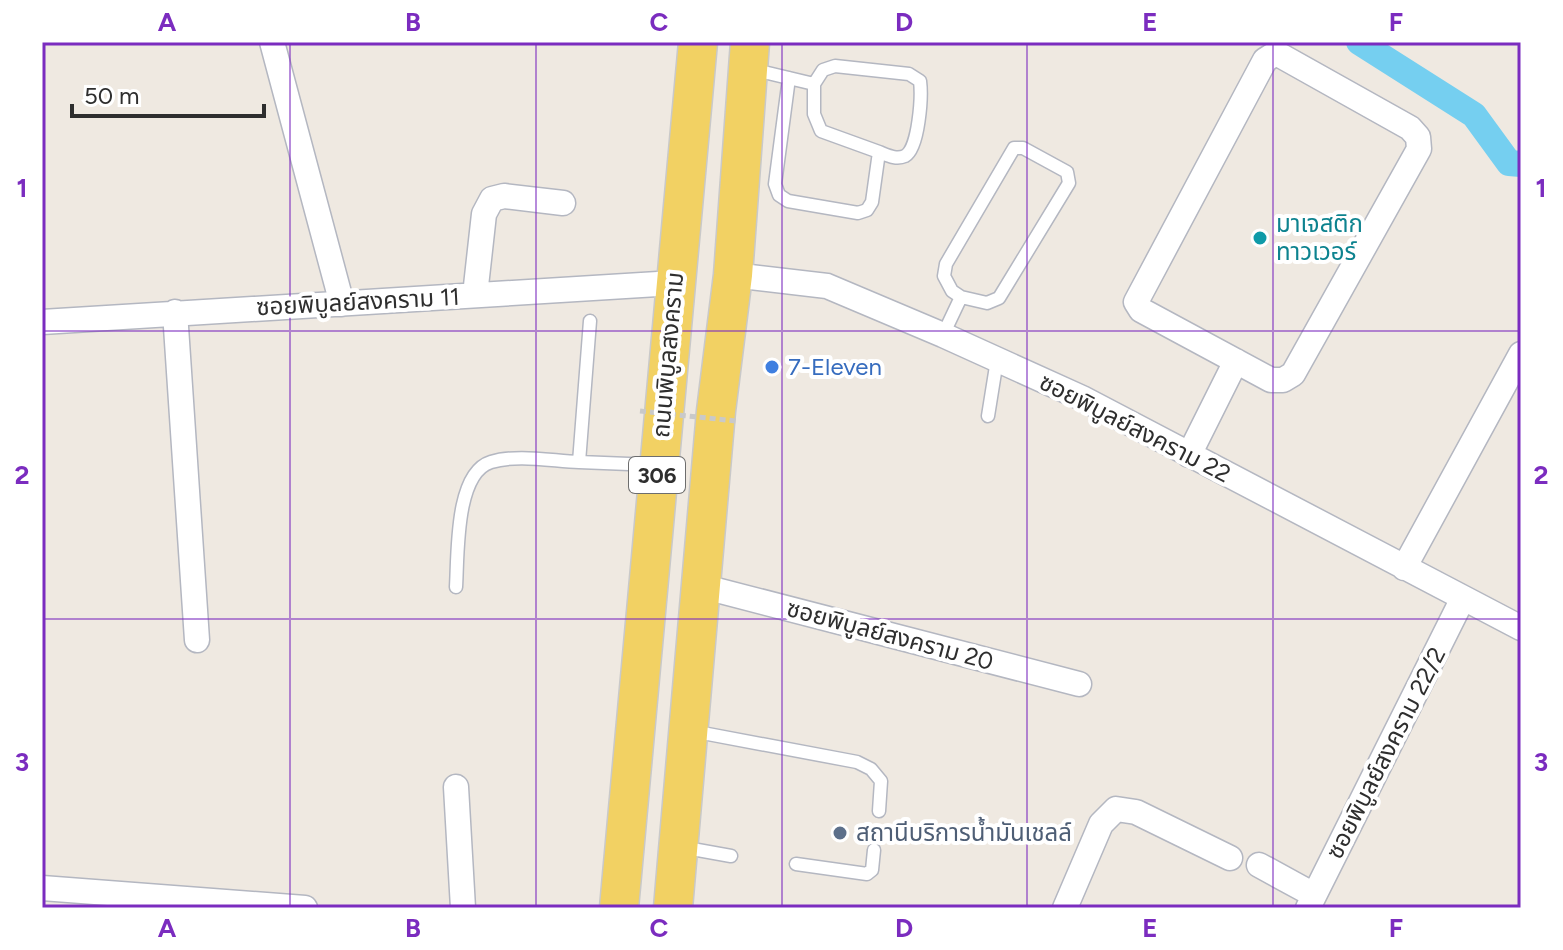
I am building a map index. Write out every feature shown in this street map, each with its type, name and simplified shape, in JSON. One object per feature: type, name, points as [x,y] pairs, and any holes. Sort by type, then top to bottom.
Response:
[{"type":"main road","name":"ถนนพิบูลสงคราม","points":[[619,908],[698,42]]},
{"type":"main road","name":"306","points":[[673,908],[718,386],[733,275],[749,55]]},
{"type":"street","points":[[272,42],[342,304]]},
{"type":"street","points":[[1276,53],[1410,128],[1418,137],[1419,149],[1293,374],[1283,380],[1271,380],[1236,361],[1141,310],[1136,302],[1265,60],[1276,53]]},
{"type":"street","points":[[475,295],[484,214],[492,199],[504,196],[563,203]]},
{"type":"street","name":"ซอยพิบูลย์สงคราม 22","points":[[733,275],[827,286],[943,335],[1082,398],[1521,628]]},
{"type":"street","name":"ซอยพิบูลย์สงคราม 11","points":[[42,322],[674,283]]},
{"type":"street","points":[[175,312],[197,640]]},
{"type":"street","points":[[1404,568],[1521,354]]},
{"type":"street","points":[[1189,455],[1236,361]]},
{"type":"street","name":"ซอยพิบูลย์สงคราม 20","points":[[701,586],[1079,684]]},
{"type":"street","name":"ซอยพิบูลย์สงคราม 22/2","points":[[1311,902],[1463,598]]},
{"type":"street","points":[[456,787],[463,908]]},
{"type":"street","points":[[1065,908],[1101,824],[1116,809],[1136,812],[1230,858]]},
{"type":"street","points":[[1259,865],[1311,902]]},
{"type":"street","points":[[49,895],[305,908]]},
{"type":"lane","points":[[749,55],[789,78],[814,84]]},
{"type":"lane","points":[[835,66],[909,74],[920,81],[922,95],[913,148],[906,155],[896,158],[821,131],[814,114],[814,84],[823,70],[835,66]]},
{"type":"lane","points":[[789,78],[775,184],[779,195],[788,201],[858,213],[867,210],[872,202],[879,152]]},
{"type":"lane","points":[[1014,148],[1023,148],[1067,172],[1069,183],[999,298],[987,303],[961,297],[952,291],[944,276],[946,264],[1014,148]]},
{"type":"lane","points":[[943,335],[961,297]]},
{"type":"lane","points":[[579,462],[590,321]]},
{"type":"lane","points":[[988,416],[997,360]]},
{"type":"lane","points":[[456,587],[462,512],[469,478],[490,462],[658,465]]},
{"type":"lane","points":[[690,731],[857,762],[871,769],[881,781],[879,811]]},
{"type":"lane","points":[[678,846],[731,856]]},
{"type":"lane","points":[[796,864],[867,874],[872,870],[874,850]]},
{"type":"path","points":[[640,411],[736,421]]},
{"type":"waterway","points":[[1359,42],[1474,115],[1509,163],[1521,164]]},
{"type":"place","name":"มาเจสติก ทาวเวอร์","points":[[1260,238]]},
{"type":"place","name":"7-Eleven","points":[[772,367]]},
{"type":"place","name":"สถานีบริการน้ำมันเชลล์","points":[[840,833]]}]
